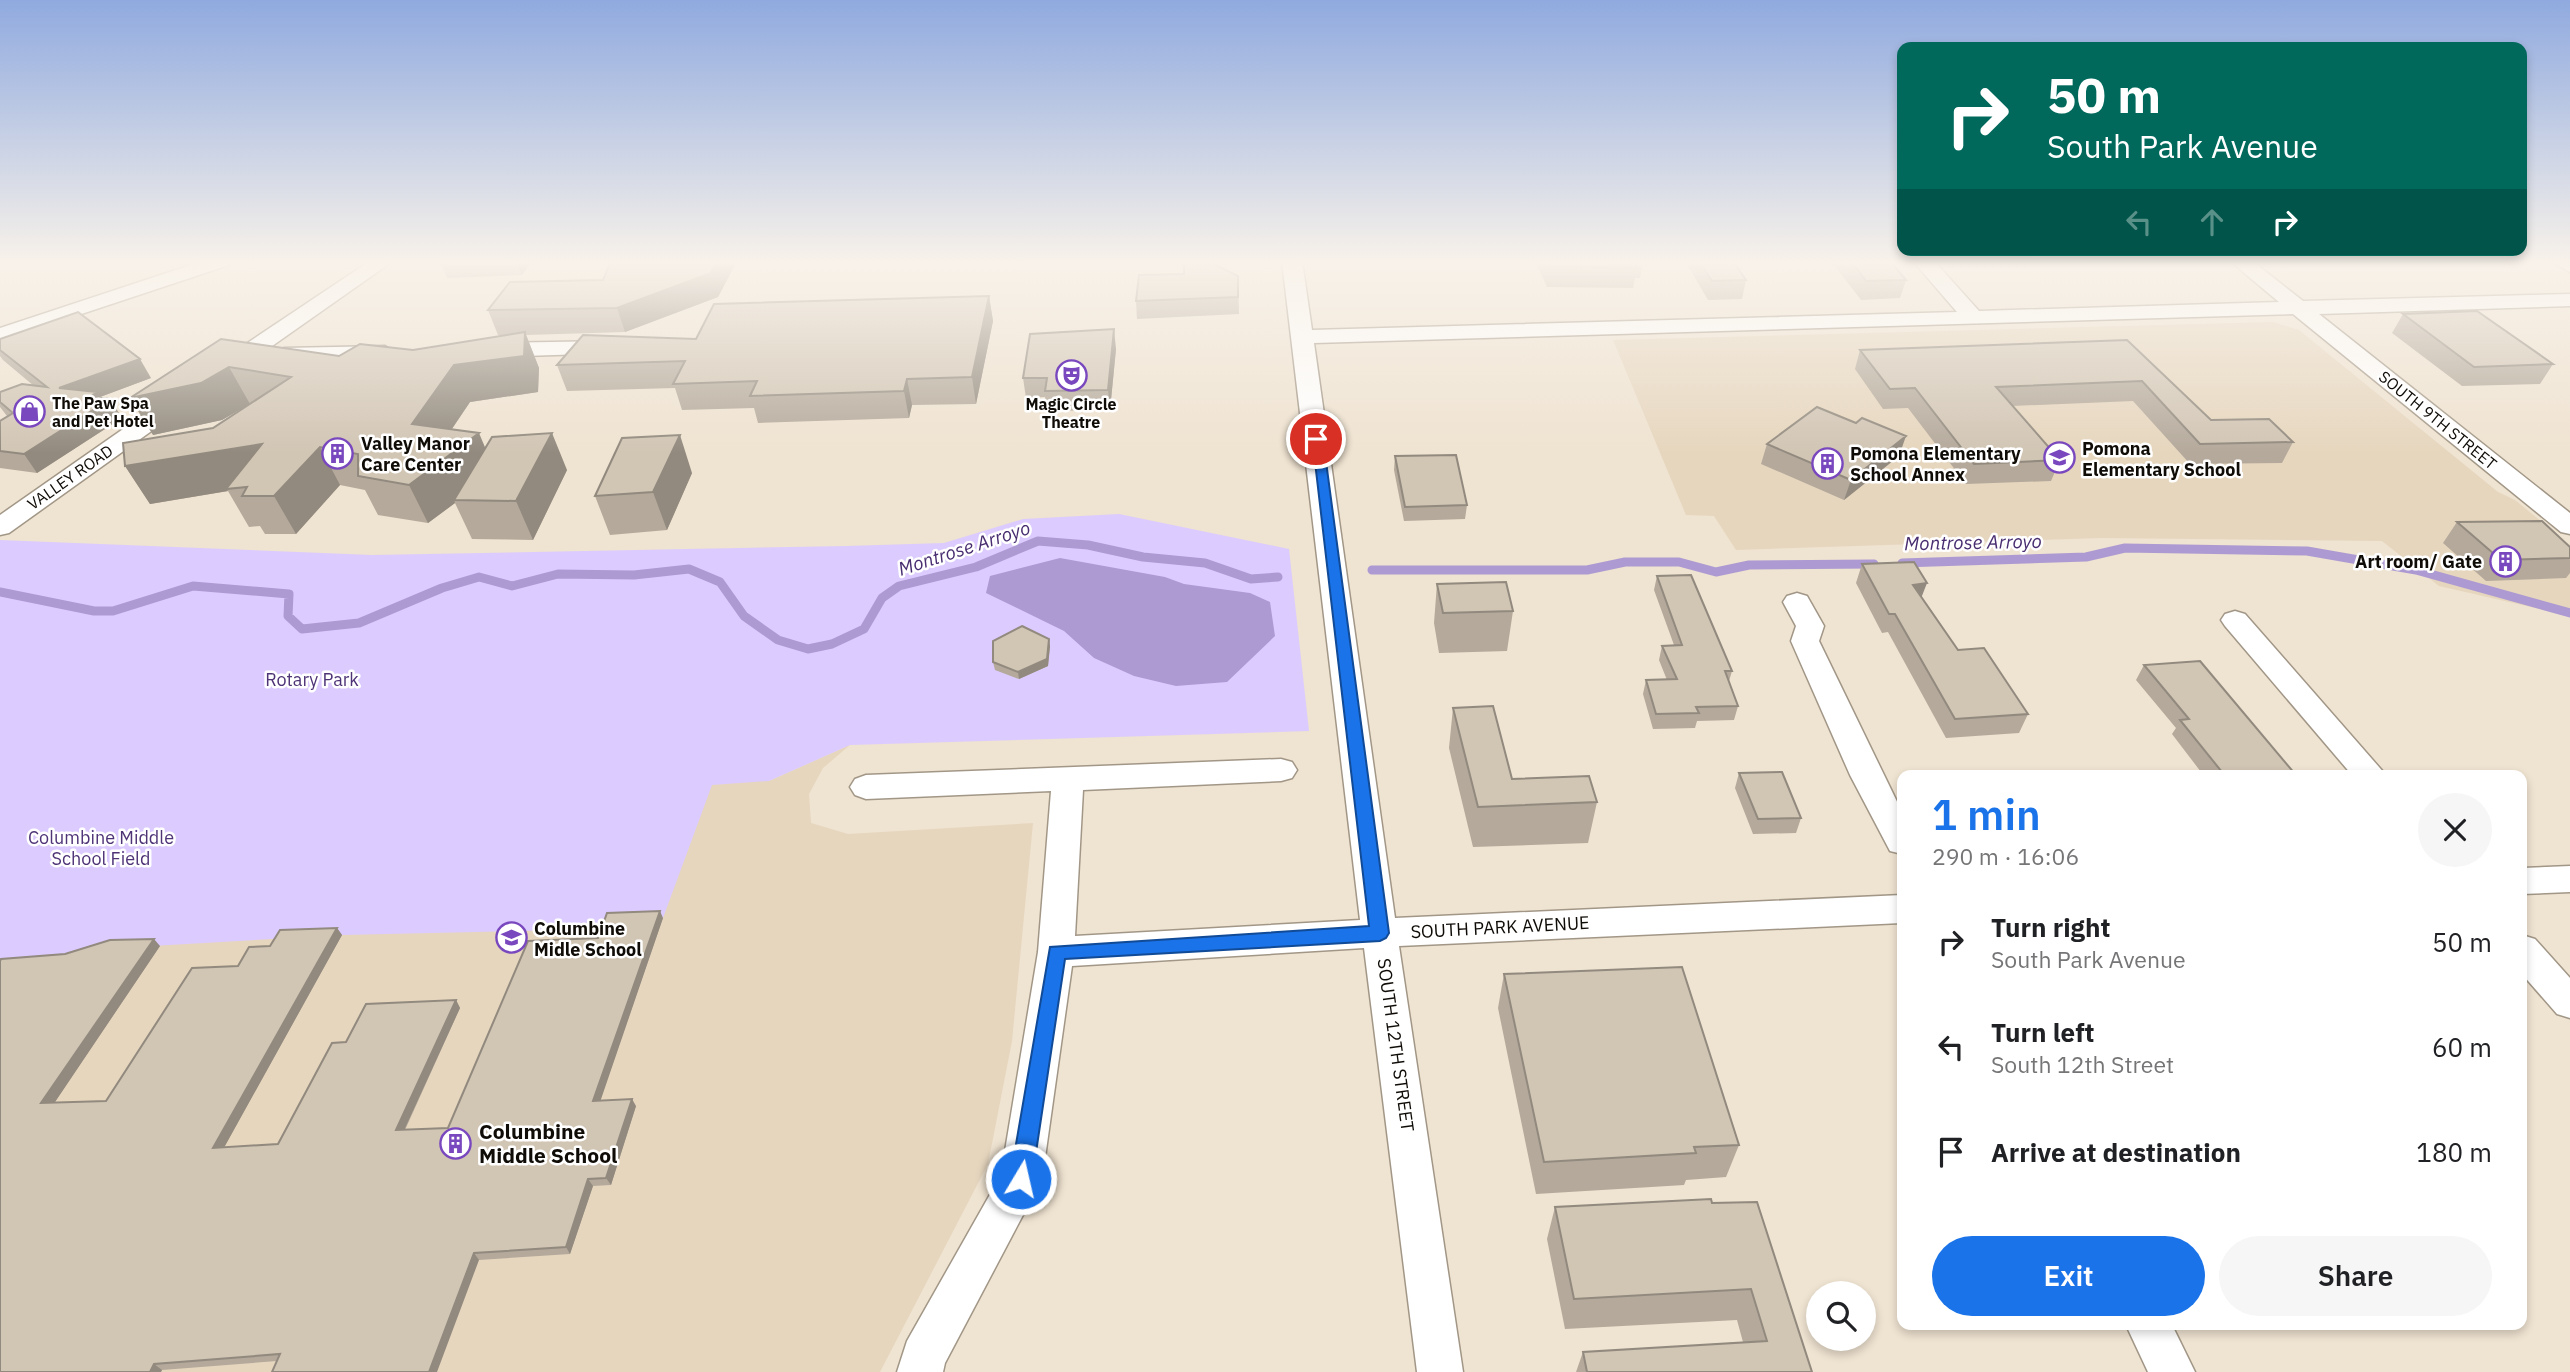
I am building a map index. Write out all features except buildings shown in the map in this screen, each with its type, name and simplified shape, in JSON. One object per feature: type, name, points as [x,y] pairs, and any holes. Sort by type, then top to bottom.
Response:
[{"type":"street","points":[[0,335],[30,325]]},
{"type":"street","name":"VALLEY ROAD","points":[[0,527],[288,325]]},
{"type":"street","name":"SOUTH 12TH STREET","points":[[1301,325],[1440,1372]]},
{"type":"street","points":[[1302,337],[1684,325]]},
{"type":"street","name":"SOUTH 9TH STREET","points":[[2321,325],[2567,521]]},
{"type":"street","points":[[464,351],[631,347]]},
{"type":"street","points":[[242,356],[409,352]]},
{"type":"street","points":[[1797,602],[1810,626],[1805,640],[1866,775],[1897,833]]},
{"type":"street","points":[[2235,621],[2366,770]]},
{"type":"street","points":[[866,787],[1281,770]]},
{"type":"street","points":[[920,1372],[923,1357],[1021,1179],[1056,952],[1068,779]]},
{"type":"street","points":[[2527,881],[2570,879]]},
{"type":"street","name":"SOUTH PARK AVENUE","points":[[1056,952],[1380,933],[1897,909]]},
{"type":"street","points":[[2527,954],[2570,1003]]},
{"type":"street","points":[[2151,1330],[2172,1372]]},
{"type":"shaded area","name":"Pomona Elementary School","points":[[2162,325],[2283,325],[2299,330],[2498,492],[2515,500],[2570,545],[2570,616],[2439,586],[2382,541],[2102,538],[1736,550],[1714,516],[1686,515],[1613,340]]},
{"type":"shaded area","points":[[1060,558],[1165,577],[1184,584],[1250,593],[1270,602],[1275,636],[1227,682],[1176,686],[1134,676],[1094,658],[1064,631],[986,593],[990,576]]},
{"type":"shaded area","name":"Columbine Midle School","points":[[0,682],[769,781],[850,745],[823,768],[809,794],[811,823],[848,834],[1033,823],[1012,1041],[988,1164],[880,1372],[0,1372]]},
{"type":"green space","name":"Rotary Park","points":[[1119,514],[1289,549],[1309,731],[850,745],[769,781],[712,785],[663,918],[611,920],[604,929],[342,935],[117,948],[0,977],[0,540],[372,555],[847,546],[944,543],[1023,519]]},
{"type":"waterway","name":"Montrose Arroyo","points":[[0,592],[94,611],[113,611],[193,586],[289,594],[288,616],[302,629],[359,623],[442,588],[479,577],[512,586],[558,574],[634,575],[689,569],[720,582],[744,616],[778,640],[808,649],[832,644],[864,629],[882,598],[899,586],[976,567],[1038,541],[1088,545],[1143,557],[1205,563],[1251,579],[1278,577]]},
{"type":"waterway","name":"Montrose Arroyo","points":[[1902,563],[2086,557],[2125,548],[2307,551],[2416,570],[2570,613]]},
{"type":"waterway","name":"Montrose Arroyo","points":[[1372,570],[1587,570],[1625,562],[1679,562],[1716,572],[1749,565],[1874,564]]},
{"type":"place","name":"Magic Circle Theatre","points":[[1071,375]]},
{"type":"place","name":"The Paw Spa and Pet Hotel","points":[[29,412]]},
{"type":"place","name":"Valley Manor Care Center","points":[[338,453]]},
{"type":"place","name":"Pomona Elementary School","points":[[2059,458]]},
{"type":"place","name":"Pomona Elementary School Annex","points":[[1827,463]]},
{"type":"place","name":"Art room/ Gate","points":[[2505,561]]},
{"type":"place","name":"Columbine Midle School","points":[[511,938]]},
{"type":"place","name":"Columbine Middle School","points":[[456,1143]]},
{"type":"route","points":[[1021,1179],[1056,952],[1380,933],[1316,439]]},
{"type":"park label","name":"Columbine Middle School Field","points":[[101,847]]}]
